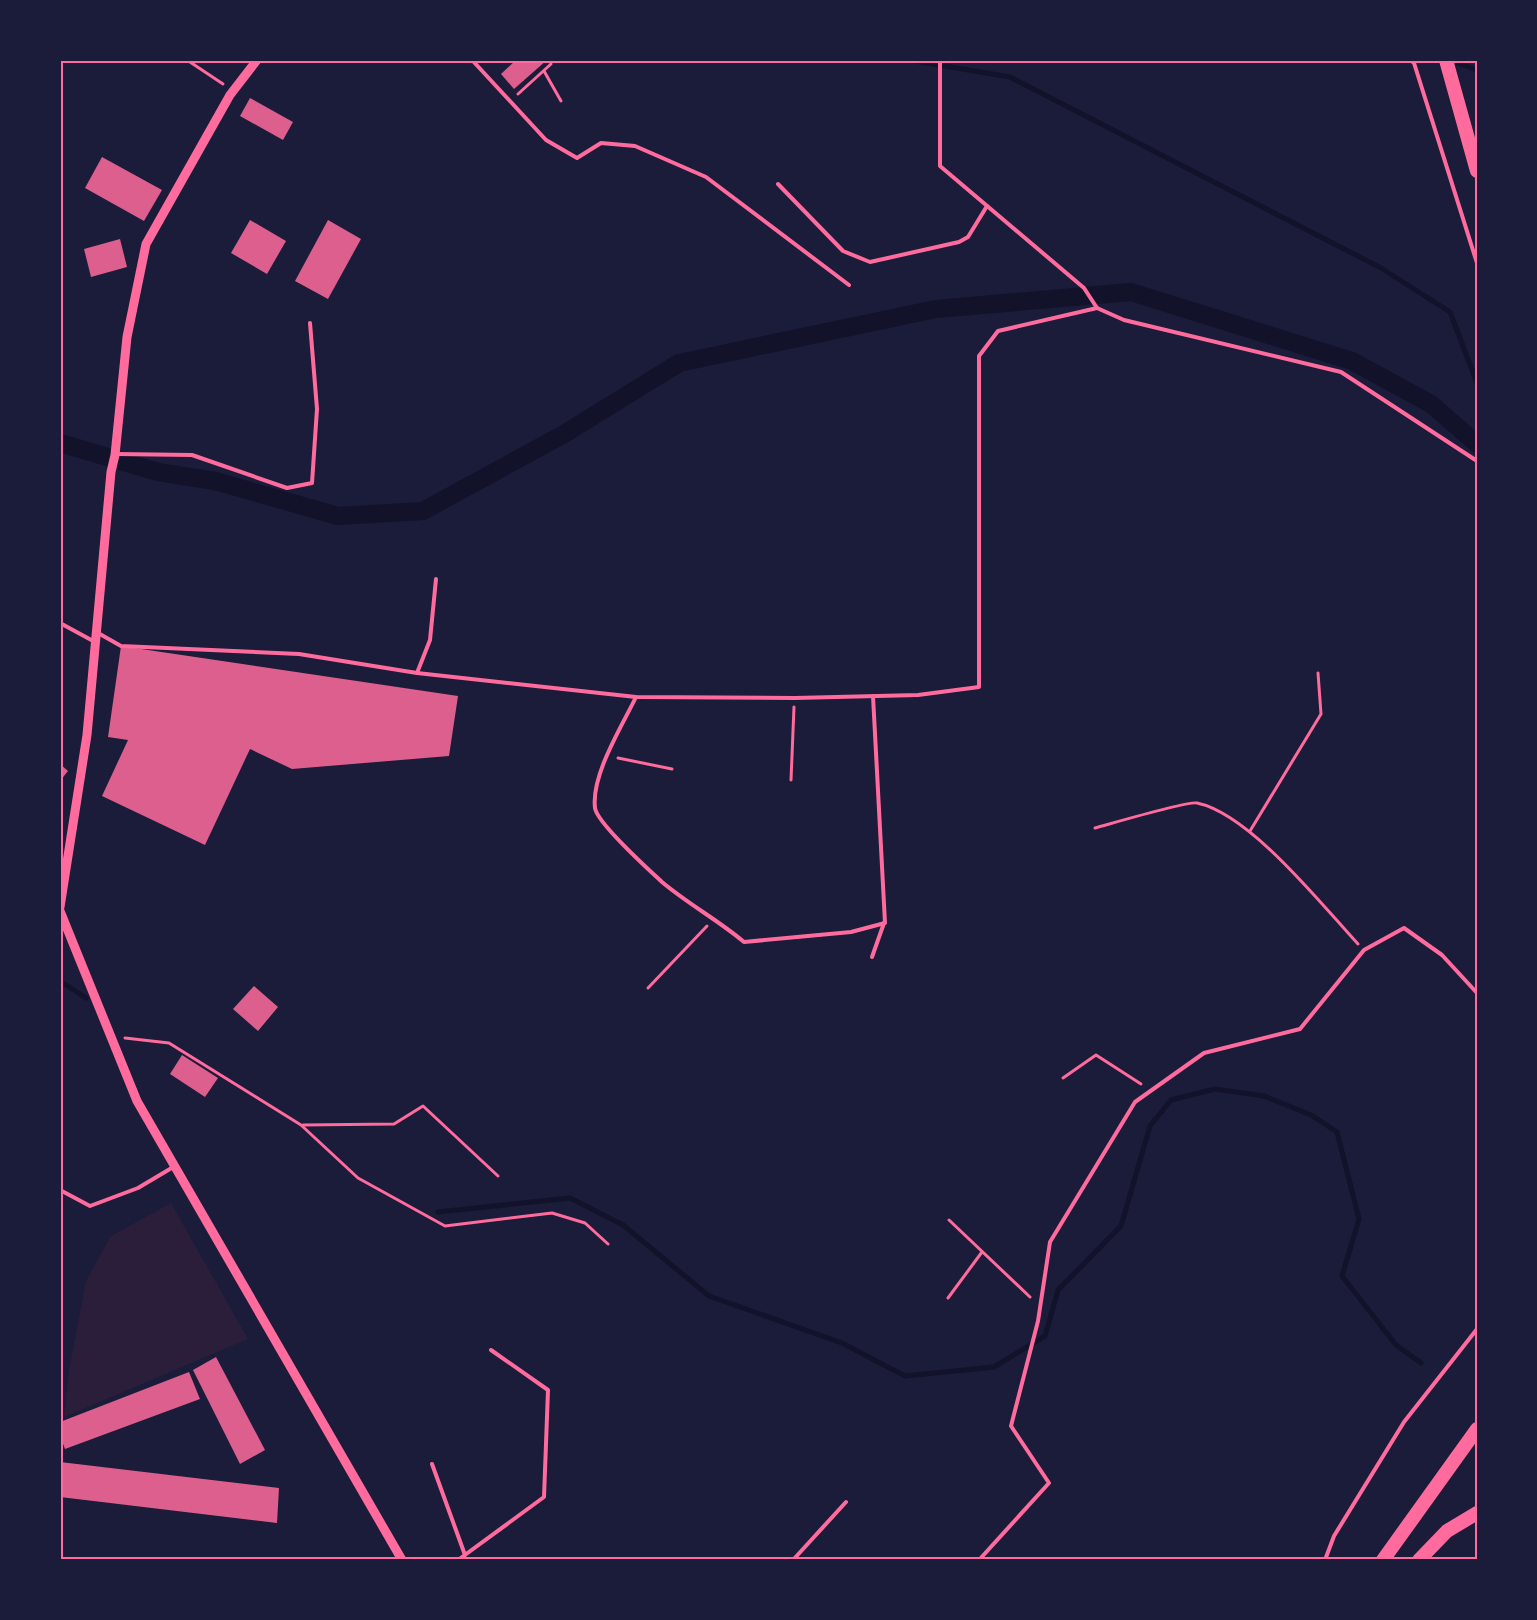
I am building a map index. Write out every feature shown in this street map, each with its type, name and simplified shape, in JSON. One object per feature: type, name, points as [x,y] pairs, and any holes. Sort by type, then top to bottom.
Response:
[{"type":"highway","points":[[1446,60],[1477,171]]},
{"type":"highway","points":[[1383,1560],[1425,1497],[1477,1429]]},
{"type":"highway","points":[[1419,1560],[1447,1531],[1477,1513]]},
{"type":"street","points":[[257,60],[234,91],[146,244],[127,337],[115,455],[111,472],[87,735],[60,909],[137,1101],[402,1560]]},
{"type":"lane","points":[[472,60],[546,140],[577,158],[601,143],[635,146],[706,177],[849,285]]},
{"type":"lane","points":[[940,60],[940,166],[1084,288],[1097,308],[1124,320],[1341,372],[1477,461]]},
{"type":"lane","points":[[1410,60],[1414,63],[1477,263]]},
{"type":"lane","points":[[778,184],[843,250],[870,262],[959,242],[968,237],[987,206]]},
{"type":"lane","points":[[97,632],[121,646],[298,654],[417,673],[636,697],[873,696],[918,694],[979,687],[979,356],[998,331],[1097,308]]},
{"type":"lane","points":[[115,455],[192,455],[287,488],[312,483],[317,409],[310,323]]},
{"type":"lane","points":[[417,673],[430,640],[436,579]]},
{"type":"lane","points":[[60,623],[96,642]]},
{"type":"lane","points":[[872,957],[885,923],[873,696]]},
{"type":"lane","points":[[636,697],[602,765],[595,808],[603,822],[663,882],[715,918],[744,942],[851,932],[885,923]]},
{"type":"lane","points":[[979,1560],[1048,1483],[1011,1426],[1041,1307],[1050,1242],[1136,1102],[1204,1053],[1300,1029],[1364,950],[1404,928],[1442,955],[1477,993]]},
{"type":"lane","points":[[60,1190],[90,1206],[138,1188],[175,1166]]},
{"type":"lane","points":[[1324,1560],[1334,1536],[1404,1422],[1477,1329]]},
{"type":"lane","points":[[458,1560],[544,1497],[548,1390],[491,1350]]},
{"type":"lane","points":[[432,1464],[465,1555]]},
{"type":"lane","points":[[793,1560],[846,1502]]},
{"type":"path","points":[[187,60],[234,91]]},
{"type":"path","points":[[511,100],[551,64],[550,60]]},
{"type":"path","points":[[544,71],[561,101]]},
{"type":"path","points":[[1250,831],[1321,714],[1318,673]]},
{"type":"path","points":[[791,780],[795,698]]},
{"type":"path","points":[[606,756],[672,769]]},
{"type":"path","points":[[1095,828],[1196,802],[1258,836],[1364,950]]},
{"type":"path","points":[[648,988],[715,918]]},
{"type":"path","points":[[111,1036],[169,1043],[302,1125],[358,1178],[445,1226],[552,1213],[585,1222],[608,1244]]},
{"type":"path","points":[[1063,1078],[1096,1055],[1152,1091]]},
{"type":"path","points":[[302,1125],[394,1124],[423,1106],[498,1176]]},
{"type":"path","points":[[949,1221],[1041,1307]]},
{"type":"path","points":[[948,1298],[982,1252]]},
{"type":"shaded area","points":[[171,1203],[248,1339],[64,1417],[69,1370],[86,1281],[111,1236]]},
{"type":"building","points":[[516,60],[547,60],[514,89],[501,74]]},
{"type":"building","points":[[250,98],[293,122],[283,140],[240,116]]},
{"type":"building","points":[[102,157],[162,190],[144,221],[85,188]]},
{"type":"building","points":[[250,220],[286,241],[267,274],[231,253]]},
{"type":"building","points":[[328,220],[361,239],[328,299],[295,281]]},
{"type":"building","points":[[120,239],[127,267],[91,277],[84,249]]},
{"type":"building","points":[[121,646],[458,696],[449,756],[292,769],[250,749],[205,845],[102,796],[128,740],[108,737]]},
{"type":"building","points":[[60,764],[68,771],[60,781]]},
{"type":"building","points":[[254,986],[278,1007],[258,1031],[233,1009]]},
{"type":"building","points":[[182,1055],[218,1078],[205,1097],[170,1074]]},
{"type":"building","points":[[216,1357],[265,1450],[240,1464],[193,1370]]},
{"type":"building","points":[[189,1372],[200,1399],[65,1449],[60,1436],[60,1422]]},
{"type":"building","points":[[60,1462],[279,1488],[277,1523],[60,1497]]},
{"type":"waterway","points":[[909,60],[1010,77],[1381,268],[1450,312],[1477,383]]},
{"type":"waterway","points":[[1450,60],[1477,70]]},
{"type":"waterway","points":[[60,443],[158,472],[215,481],[338,516],[423,511],[564,434],[679,363],[936,309],[1131,292],[1352,361],[1431,404],[1477,444]]},
{"type":"waterway","points":[[60,981],[86,998]]},
{"type":"waterway","points":[[438,1212],[570,1198],[623,1225],[709,1296],[842,1343],[905,1376],[994,1367],[1045,1336],[1058,1290],[1121,1226],[1150,1126],[1171,1100],[1215,1089],[1264,1096],[1311,1115],[1337,1132],[1359,1219],[1342,1276],[1396,1345],[1421,1363]]}]
